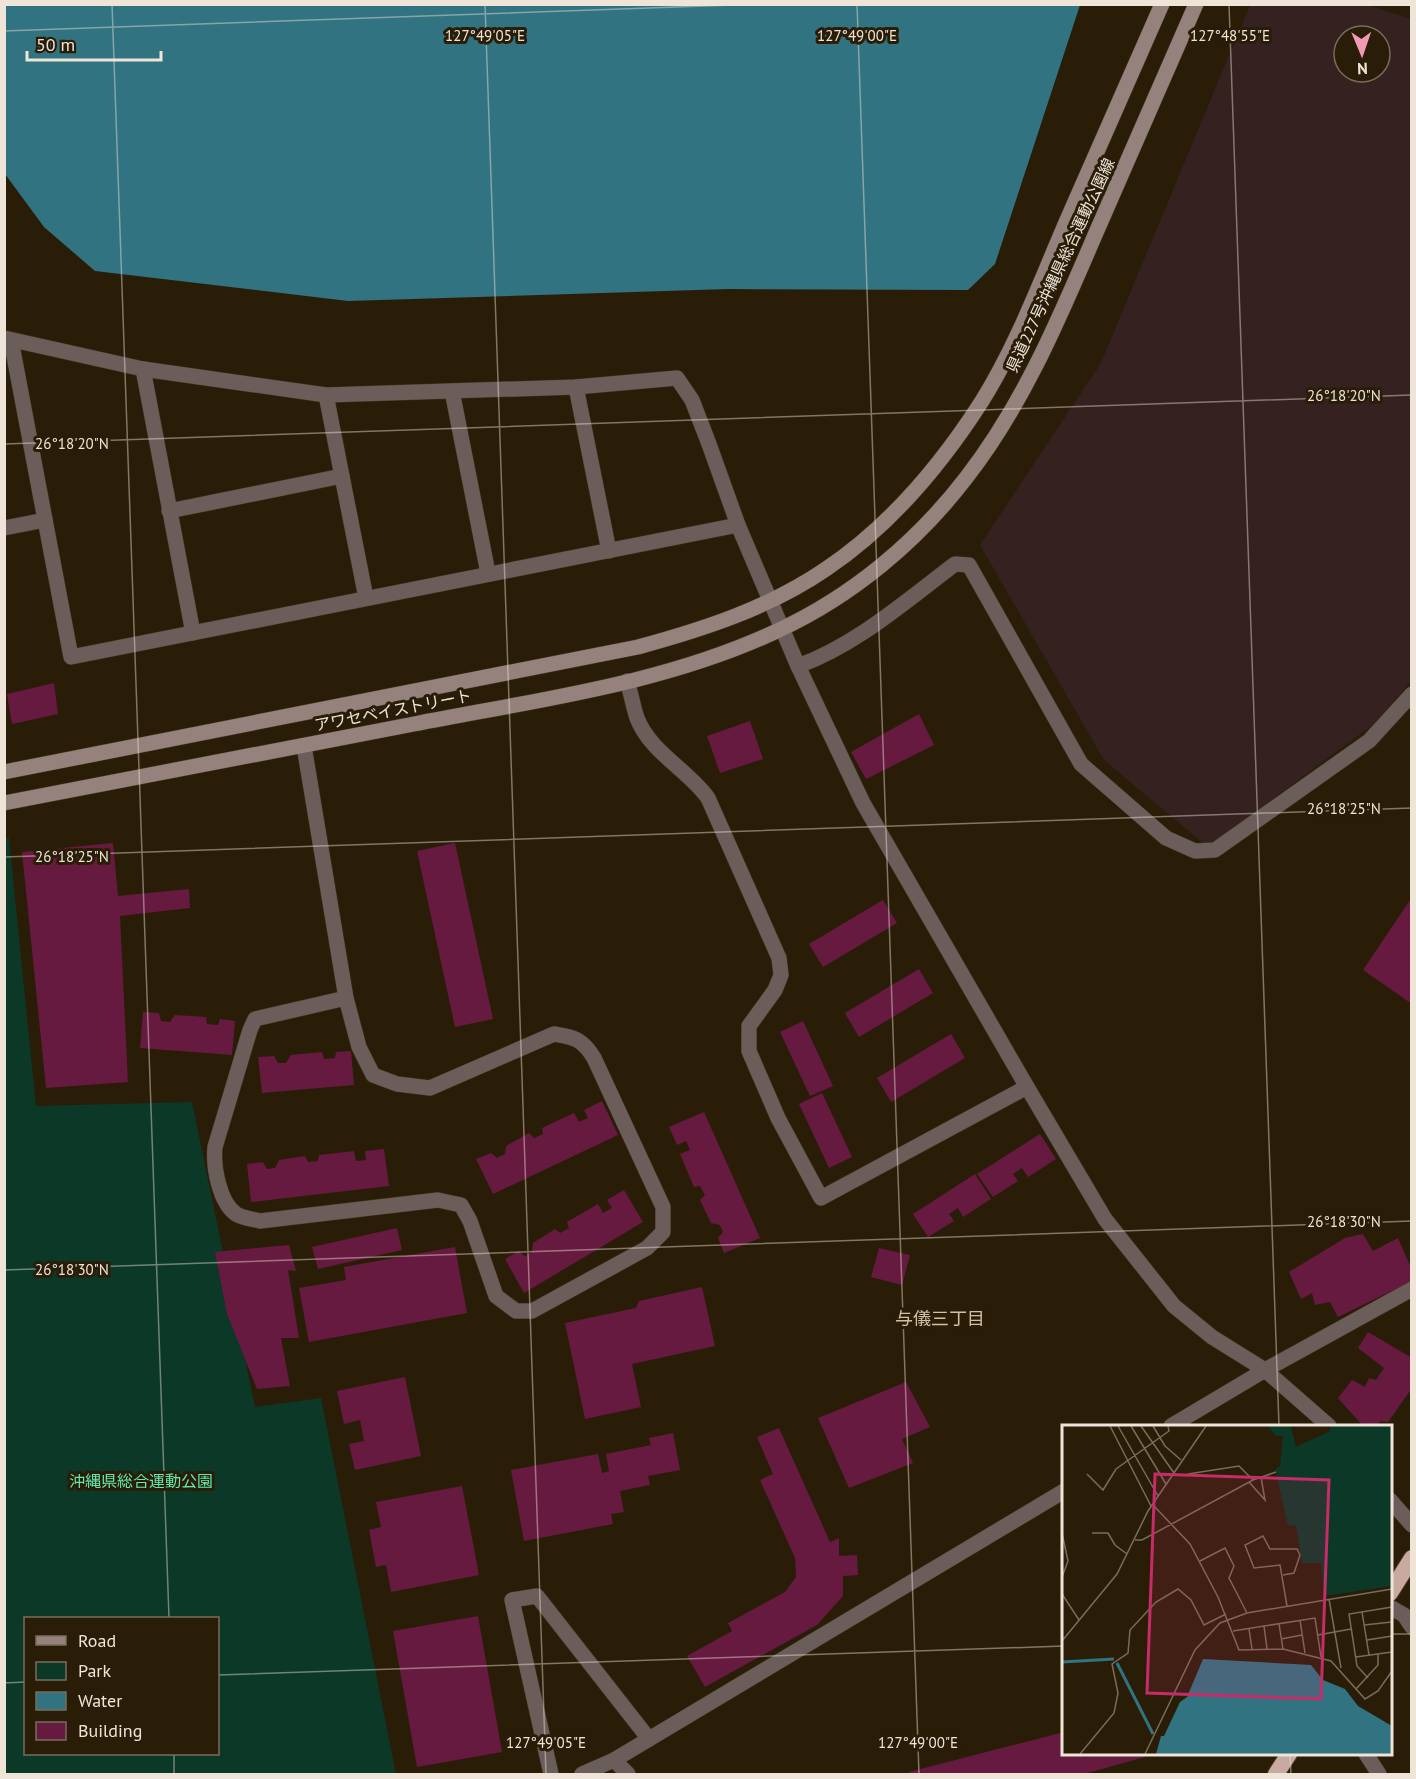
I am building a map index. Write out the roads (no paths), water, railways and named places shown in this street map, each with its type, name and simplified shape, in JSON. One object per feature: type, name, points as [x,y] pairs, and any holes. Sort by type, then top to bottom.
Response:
[{"type":"highway","points":[[1392,1590],[1412,1558]]},
{"type":"highway","points":[[1276,1774],[1288,1755]]},
{"type":"main road","name":"県道227号沖縄県総合運動公園線","points":[[770,601],[849,552],[891,515],[942,458],[983,399],[1023,321],[1162,4]]},
{"type":"main road","name":"県道227号沖縄県総合運動公園線","points":[[782,629],[846,592],[877,569],[924,526],[969,475],[1010,414],[1060,316],[1196,4]]},
{"type":"main road","name":"アワセベイストリート","points":[[4,772],[638,647],[706,627],[770,601]]},
{"type":"main road","name":"アワセベイストリート","points":[[4,803],[627,681],[689,664],[782,629]]},
{"type":"street","points":[[738,525],[71,657],[8,339],[144,369],[326,395],[576,387],[677,378],[692,400],[738,525],[798,666],[864,803],[1105,1219],[1174,1306],[1212,1337],[1265,1370],[1328,1425]]},
{"type":"street","points":[[144,369],[193,633]]},
{"type":"street","points":[[576,387],[609,550]]},
{"type":"street","points":[[452,391],[488,573]]},
{"type":"street","points":[[326,395],[366,598]]},
{"type":"street","points":[[169,511],[342,476]]},
{"type":"street","points":[[4,528],[45,520]]},
{"type":"street","points":[[798,666],[814,660],[874,624],[955,564],[969,565],[1081,764],[1166,838],[1195,852],[1215,850],[1369,741],[1412,694]]},
{"type":"street","points":[[627,681],[638,719],[643,727],[665,755],[698,784],[708,798],[779,958],[781,975],[775,990],[749,1026],[749,1052],[778,1118],[821,1198],[1027,1087]]},
{"type":"street","points":[[304,746],[346,998],[359,1047],[373,1075],[397,1084],[430,1088],[554,1034],[569,1036],[585,1043],[663,1207],[663,1232],[647,1248],[532,1311],[516,1311],[496,1296],[470,1221],[461,1205],[438,1200],[260,1221],[236,1214],[223,1197],[214,1162],[215,1147],[255,1019],[346,998]]},
{"type":"street","points":[[1173,1425],[1265,1370],[1412,1289]]},
{"type":"street","points":[[582,1774],[614,1760],[1062,1492]]},
{"type":"street","points":[[1392,1502],[1412,1525]]},
{"type":"street","points":[[551,1774],[512,1600],[537,1596],[649,1739]]},
{"type":"street","points":[[1392,1608],[1404,1615],[1412,1627]]},
{"type":"street","points":[[1367,1755],[1379,1774]]},
{"type":"street","points":[[614,1760],[628,1774]]},
{"type":"water","points":[[4,5],[1080,5],[995,264],[968,290],[728,289],[348,301],[95,271],[44,227],[5,174]]},
{"type":"district","name":"与儀三丁目","points":[[940,1319]]},
{"type":"park label","name":"沖縄県総合運動公園","points":[[141,1481]]}]
